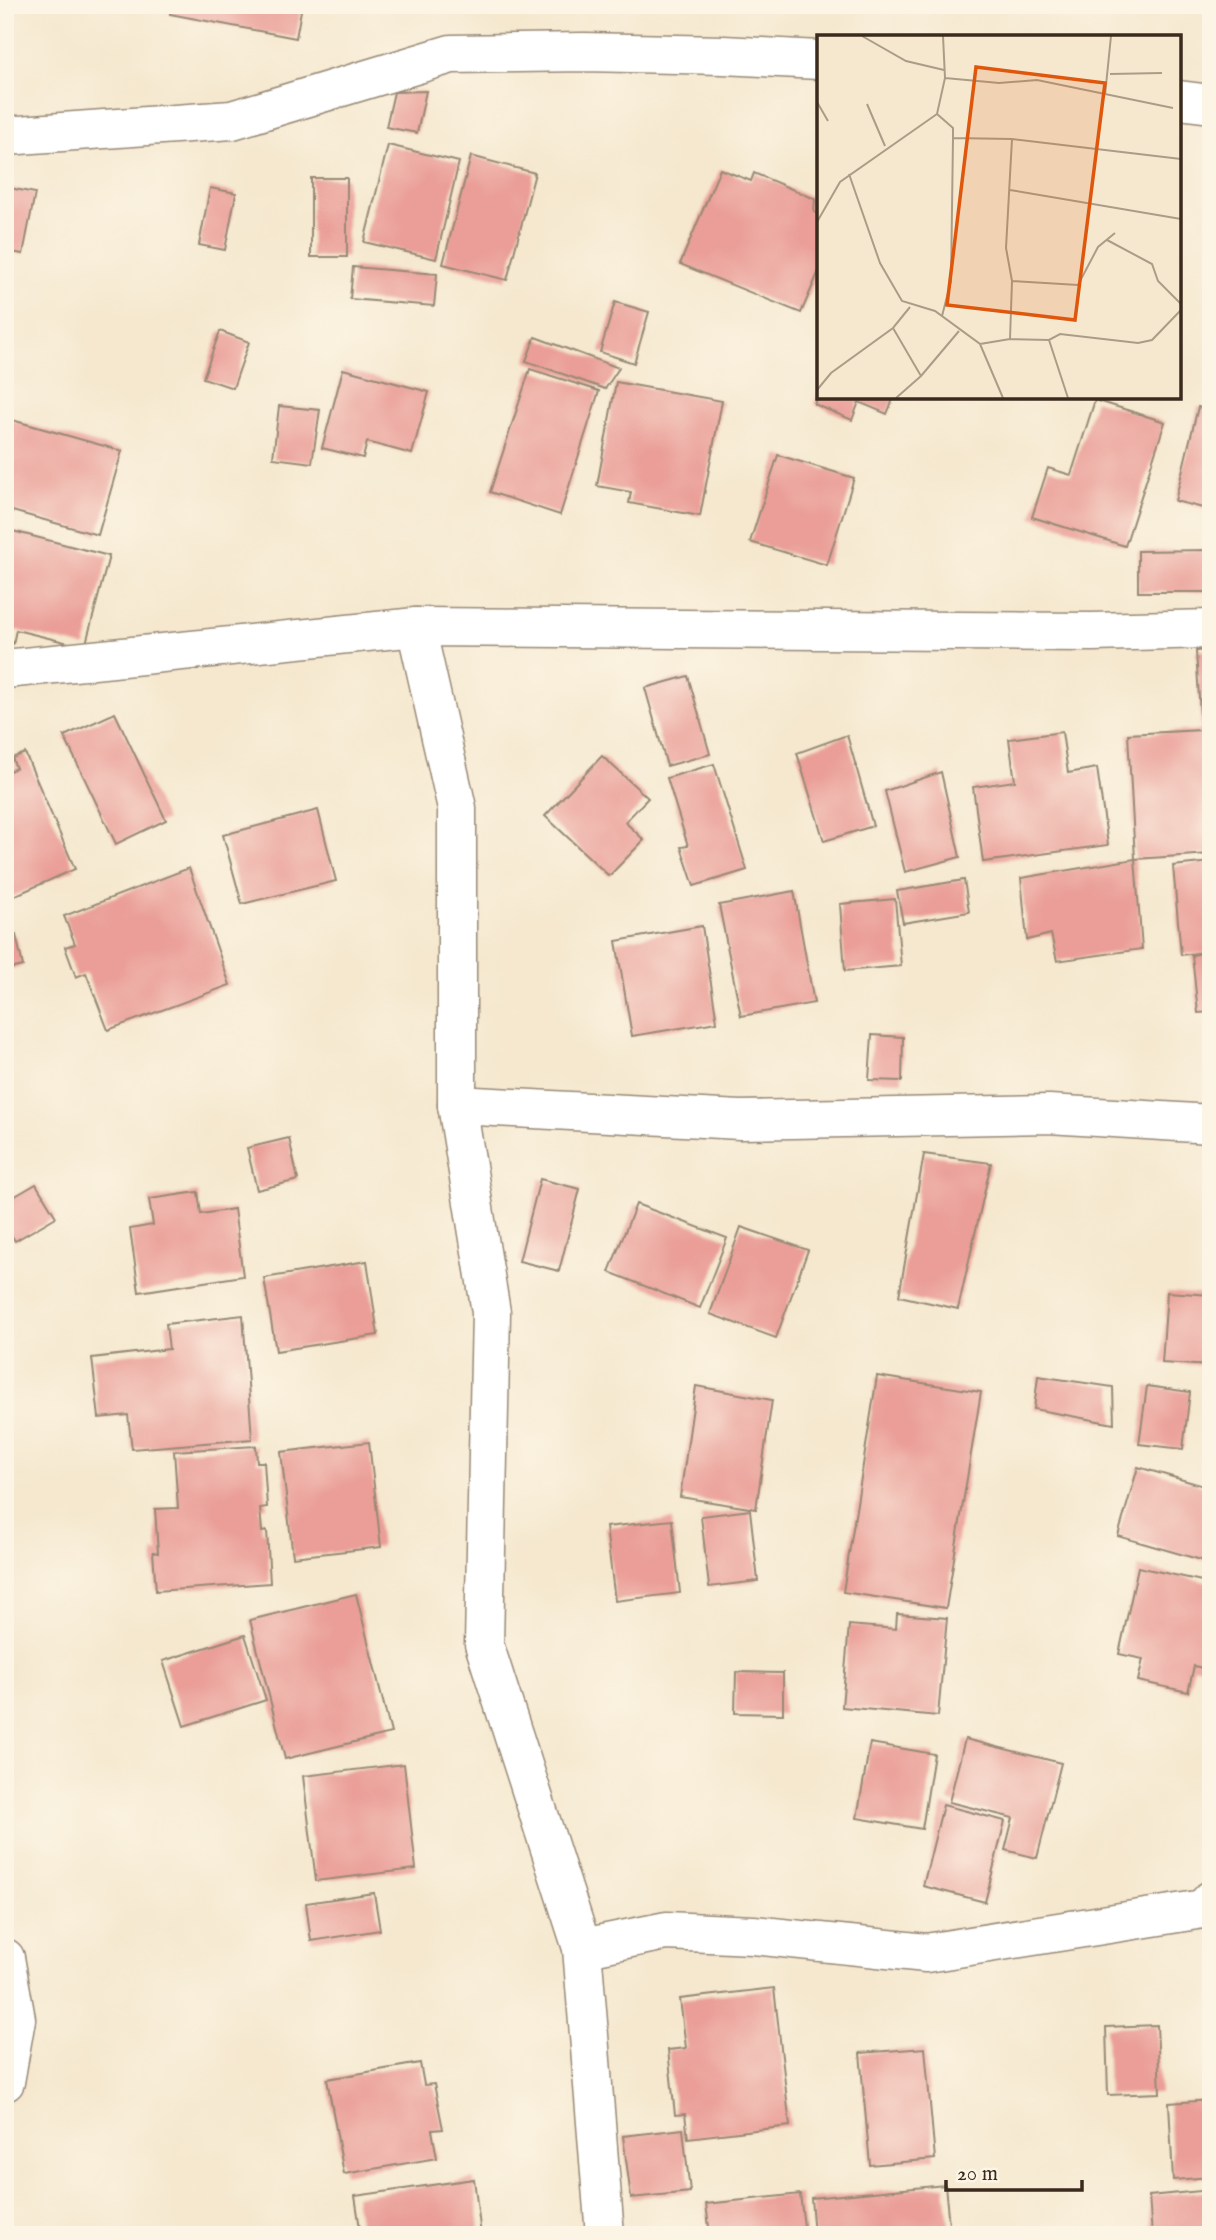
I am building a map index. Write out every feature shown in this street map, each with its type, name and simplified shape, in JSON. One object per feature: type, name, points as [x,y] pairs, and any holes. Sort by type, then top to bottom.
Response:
[{"type":"street","points":[[5,136],[232,121],[452,54],[598,52],[817,60]]},
{"type":"street","points":[[1181,100],[1211,104]]},
{"type":"street","points":[[5,669],[416,627],[1092,632],[1211,629]]},
{"type":"street","points":[[416,627],[457,808],[457,1105],[491,1312],[484,1644],[582,1948],[605,2235]]},
{"type":"street","points":[[457,1105],[740,1120],[1049,1114],[1211,1124]]},
{"type":"street","points":[[582,1948],[666,1931],[753,1935],[926,1953],[1203,1909],[1211,1899]]},
{"type":"street","points":[[5,1958],[16,2019],[5,2082]]},
{"type":"building","points":[[171,5],[302,5],[296,38],[170,14]]},
{"type":"building","points":[[426,91],[417,133],[386,127],[394,92]]},
{"type":"building","points":[[388,145],[459,162],[436,259],[364,242]]},
{"type":"building","points":[[471,156],[535,173],[507,280],[443,264]]},
{"type":"building","points":[[720,169],[751,181],[754,173],[815,199],[817,276],[801,313],[680,264]]},
{"type":"building","points":[[311,178],[347,178],[347,257],[311,257]]},
{"type":"building","points":[[5,187],[35,193],[23,254],[5,251]]},
{"type":"building","points":[[210,188],[236,193],[225,250],[199,245]]},
{"type":"building","points":[[353,267],[437,274],[434,306],[350,299]]},
{"type":"building","points":[[615,302],[649,312],[634,363],[600,352]]},
{"type":"building","points":[[220,331],[249,342],[233,388],[203,378]]},
{"type":"building","points":[[535,337],[619,368],[605,389],[526,361]]},
{"type":"building","points":[[343,369],[429,392],[412,454],[367,442],[363,458],[322,448]]},
{"type":"building","points":[[530,369],[599,391],[560,515],[490,492]]},
{"type":"building","points":[[616,382],[722,401],[700,516],[629,503],[631,492],[597,486]]},
{"type":"building","points":[[817,397],[817,399],[893,399],[887,414],[859,402],[852,420],[814,404]]},
{"type":"building","points":[[1095,400],[1165,422],[1125,546],[1032,517],[1048,468],[1071,475]]},
{"type":"building","points":[[279,406],[320,410],[312,463],[273,458]]},
{"type":"building","points":[[1198,407],[1211,411],[1211,510],[1175,501]]},
{"type":"building","points":[[5,418],[122,451],[98,535],[5,509]]},
{"type":"building","points":[[778,455],[854,478],[827,565],[750,542]]},
{"type":"building","points":[[5,529],[109,556],[85,647],[16,630],[13,644],[5,642]]},
{"type":"building","points":[[1208,550],[1207,592],[1138,592],[1138,551]]},
{"type":"building","points":[[1211,650],[1211,854],[1135,859],[1128,734],[1201,730],[1196,651]]},
{"type":"building","points":[[688,676],[710,754],[667,766],[645,688]]},
{"type":"building","points":[[115,713],[166,820],[116,844],[64,736]]},
{"type":"building","points":[[1062,732],[1068,773],[1097,768],[1108,845],[983,862],[973,787],[1015,781],[1009,739]]},
{"type":"building","points":[[847,735],[873,826],[824,841],[797,753]]},
{"type":"building","points":[[25,753],[75,869],[5,900],[5,773],[16,768],[12,758]]},
{"type":"building","points":[[602,756],[648,798],[625,822],[644,840],[609,876],[545,816]]},
{"type":"building","points":[[714,764],[747,870],[694,886],[681,847],[688,846],[667,778]]},
{"type":"building","points":[[941,772],[960,857],[905,872],[885,791]]},
{"type":"building","points":[[318,810],[336,881],[242,904],[223,835]]},
{"type":"building","points":[[1135,859],[1142,949],[1057,961],[1051,934],[1027,940],[1021,878]]},
{"type":"building","points":[[1211,862],[1211,1012],[1198,1013],[1192,955],[1208,952],[1181,955],[1173,866]]},
{"type":"building","points":[[189,868],[230,985],[108,1030],[86,973],[76,977],[65,947],[75,944],[64,916]]},
{"type":"building","points":[[964,880],[969,912],[903,923],[897,891]]},
{"type":"building","points":[[794,891],[814,1003],[741,1016],[719,905]]},
{"type":"building","points":[[895,899],[901,966],[845,971],[840,904]]},
{"type":"building","points":[[702,926],[717,1022],[632,1036],[616,941]]},
{"type":"building","points":[[16,935],[23,966],[5,970],[5,938]]},
{"type":"building","points":[[872,1035],[903,1037],[902,1081],[869,1080]]},
{"type":"building","points":[[289,1138],[298,1180],[257,1190],[247,1148]]},
{"type":"building","points":[[924,1154],[991,1163],[958,1309],[899,1296]]},
{"type":"building","points":[[540,1179],[580,1189],[559,1271],[519,1261]]},
{"type":"building","points":[[36,1184],[56,1217],[15,1241],[5,1225],[5,1202]]},
{"type":"building","points":[[198,1192],[201,1214],[234,1209],[243,1276],[139,1292],[130,1229],[153,1225],[149,1199]]},
{"type":"building","points":[[636,1204],[727,1238],[700,1308],[609,1272]]},
{"type":"building","points":[[741,1227],[808,1250],[776,1338],[710,1314]]},
{"type":"building","points":[[367,1261],[378,1335],[276,1351],[264,1278]]},
{"type":"building","points":[[1167,1292],[1211,1295],[1211,1366],[1162,1363]]},
{"type":"building","points":[[243,1315],[252,1439],[132,1449],[128,1415],[99,1418],[92,1358],[169,1349],[166,1324]]},
{"type":"building","points":[[877,1376],[981,1392],[946,1608],[843,1592]]},
{"type":"building","points":[[1038,1376],[1113,1387],[1114,1424],[1034,1409]]},
{"type":"building","points":[[696,1386],[772,1400],[756,1509],[680,1497]]},
{"type":"building","points":[[1147,1386],[1190,1392],[1183,1449],[1139,1444]]},
{"type":"building","points":[[369,1442],[381,1547],[293,1557],[281,1452]]},
{"type":"building","points":[[256,1446],[257,1462],[264,1462],[267,1507],[260,1508],[262,1532],[267,1531],[270,1583],[156,1591],[153,1552],[158,1553],[155,1509],[178,1508],[174,1451]]},
{"type":"building","points":[[1138,1467],[1211,1488],[1211,1552],[1208,1562],[1118,1536]]},
{"type":"building","points":[[750,1510],[758,1581],[709,1587],[701,1516]]},
{"type":"building","points":[[672,1520],[680,1593],[615,1601],[606,1527]]},
{"type":"building","points":[[1138,1567],[1211,1583],[1211,1670],[1194,1666],[1188,1692],[1138,1681],[1143,1659],[1119,1654]]},
{"type":"building","points":[[356,1594],[391,1733],[285,1759],[250,1620]]},
{"type":"building","points":[[897,1614],[947,1618],[938,1716],[842,1707],[849,1625],[896,1629]]},
{"type":"building","points":[[245,1635],[266,1700],[184,1726],[163,1661]]},
{"type":"building","points":[[736,1672],[783,1673],[783,1714],[735,1713]]},
{"type":"building","points":[[965,1739],[1061,1763],[1037,1858],[1005,1850],[1013,1818],[949,1802]]},
{"type":"building","points":[[870,1743],[934,1754],[922,1829],[857,1818]]},
{"type":"building","points":[[404,1764],[416,1869],[316,1881],[303,1776]]},
{"type":"building","points":[[943,1805],[1005,1821],[985,1902],[923,1886]]},
{"type":"building","points":[[374,1893],[380,1930],[311,1941],[306,1903]]},
{"type":"building","points":[[774,1988],[790,2126],[688,2138],[685,2114],[675,2115],[668,2050],[686,2048],[680,1999]]},
{"type":"building","points":[[1157,2025],[1160,2093],[1108,2095],[1106,2027]]},
{"type":"building","points":[[925,2048],[935,2159],[870,2165],[860,2053]]},
{"type":"building","points":[[420,2063],[424,2085],[434,2084],[443,2129],[432,2130],[437,2158],[344,2174],[327,2079]]},
{"type":"building","points":[[1211,2100],[1211,2177],[1173,2180],[1169,2103]]},
{"type":"building","points":[[683,2129],[690,2192],[631,2198],[623,2136]]},
{"type":"building","points":[[474,2179],[481,2235],[361,2235],[355,2196]]},
{"type":"building","points":[[945,2185],[950,2235],[814,2235],[811,2198]]},
{"type":"building","points":[[1211,2190],[1211,2235],[1152,2235],[1149,2196]]},
{"type":"building","points":[[800,2194],[805,2235],[710,2235],[706,2204]]}]
